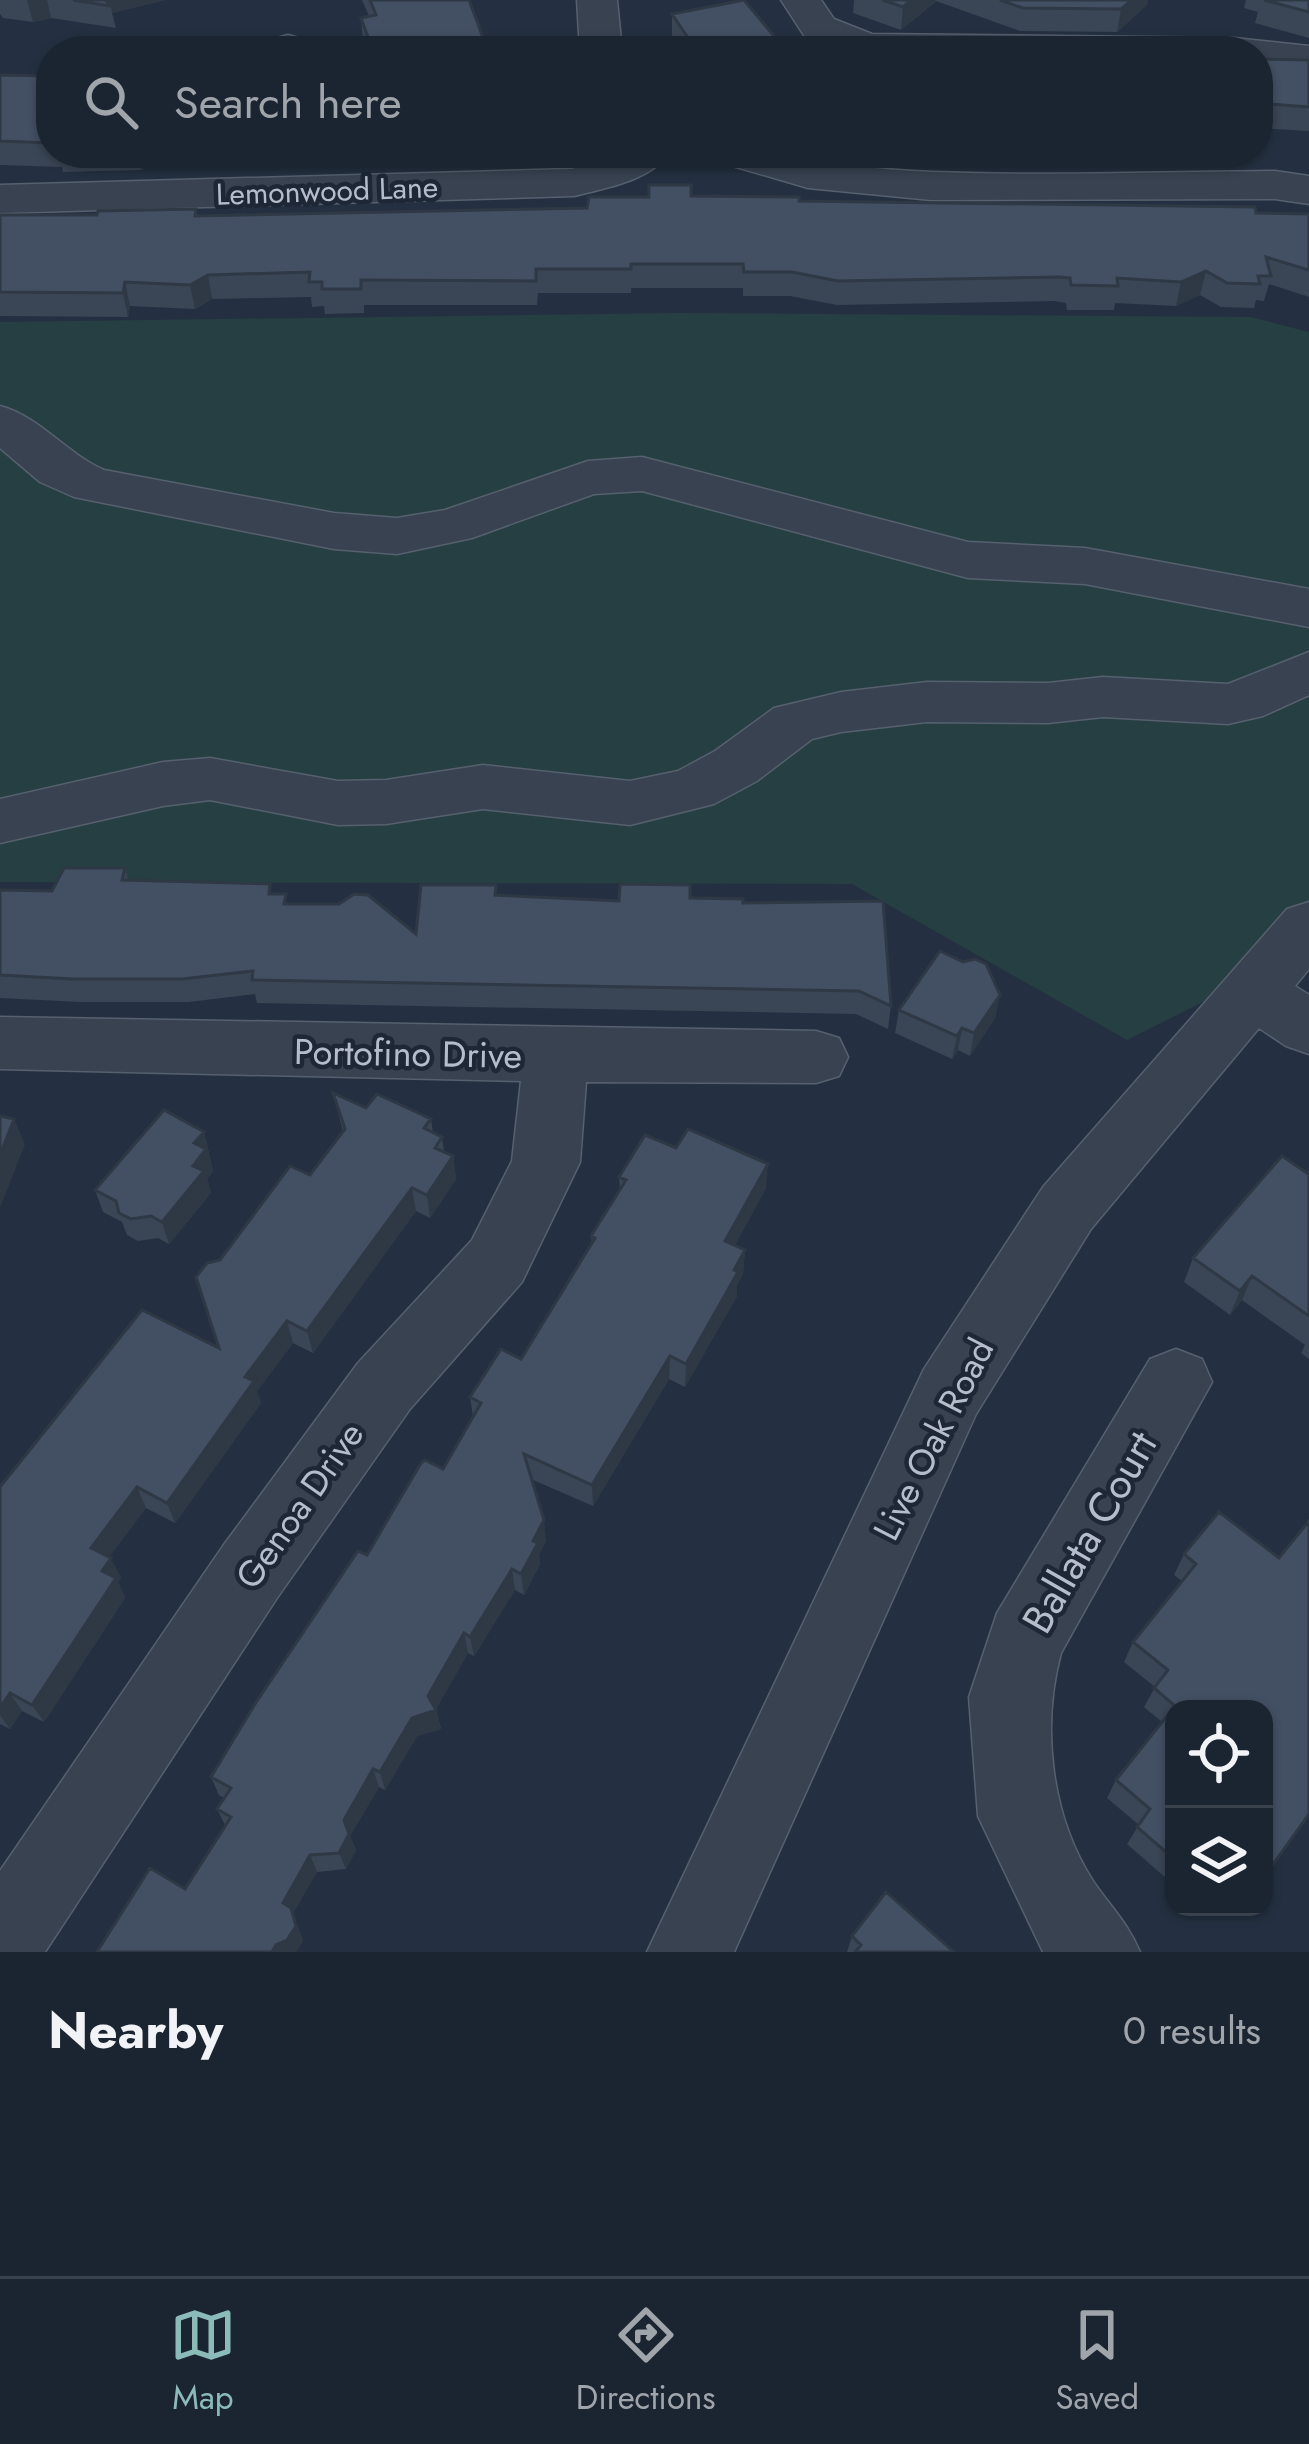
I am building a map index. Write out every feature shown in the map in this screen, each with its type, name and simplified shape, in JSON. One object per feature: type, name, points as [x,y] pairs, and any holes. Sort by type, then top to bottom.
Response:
[{"type":"street","points":[[597,0],[600,36]]},
{"type":"street","points":[[801,0],[808,21],[832,36]]},
{"type":"street","points":[[1099,36],[1182,32]]},
{"type":"street","points":[[1273,55],[1309,59]]},
{"type":"street","name":"Lemonwood Lane","points":[[0,199],[268,173],[574,182],[621,168]]},
{"type":"street","points":[[783,168],[808,176],[931,186],[1275,185],[1309,190]]},
{"type":"street","points":[[0,422],[58,470],[92,485],[334,532],[415,534],[474,519],[588,478],[643,474],[968,560],[1085,566],[1309,608]]},
{"type":"street","points":[[0,821],[163,784],[210,779],[338,803],[386,802],[484,787],[608,803],[652,801],[714,779],[794,723],[841,712],[927,702],[1048,703],[1103,697],[1228,704],[1309,672]]},
{"type":"street","name":"Live Oak Road","points":[[690,1952],[950,1392],[1067,1208],[1282,1011],[1309,926]]},
{"type":"street","name":"Portofino Drive","points":[[0,1043],[817,1057]]},
{"type":"street","name":"Genoa Drive","points":[[0,1945],[250,1572],[384,1386],[496,1261],[546,1162],[556,1056]]},
{"type":"street","name":"Ballata Court","points":[[1097,1952],[1063,1910],[1019,1816],[1009,1697],[1025,1640],[1176,1382]]},
{"type":"green space","points":[[678,313],[1250,317],[1309,332],[1309,949],[1127,1040],[852,884],[0,882],[0,322]]},
{"type":"building","points":[[73,0],[105,0],[111,6]]},
{"type":"building","points":[[370,0],[469,0],[482,36],[368,36],[361,18],[376,15]]},
{"type":"building","points":[[744,0],[774,36],[687,36],[672,14]]},
{"type":"building","points":[[883,0],[911,0],[903,7]]},
{"type":"building","points":[[1000,0],[1132,0],[1121,9],[1023,8]]},
{"type":"building","points":[[1264,0],[1309,0],[1309,12]]},
{"type":"building","points":[[1273,59],[1309,60],[1309,107],[1273,104]]},
{"type":"building","points":[[0,75],[36,76],[36,142],[0,141]]},
{"type":"building","points":[[649,185],[691,185],[691,196],[799,197],[799,201],[1255,207],[1256,213],[1309,214],[1309,270],[1266,257],[1271,276],[1258,276],[1260,284],[1227,283],[1206,271],[1181,282],[1117,278],[1118,286],[1071,285],[1070,278],[1059,277],[838,281],[792,272],[744,272],[743,264],[631,264],[631,269],[536,269],[536,281],[361,280],[361,289],[322,289],[322,282],[309,282],[310,272],[208,275],[190,285],[125,282],[123,293],[0,292],[0,215],[196,209],[195,216],[587,208],[589,197],[649,197]]},
{"type":"building","points":[[64,868],[125,868],[122,880],[270,884],[269,894],[286,894],[284,904],[339,904],[354,894],[368,895],[416,934],[421,885],[496,885],[495,895],[619,901],[620,884],[690,885],[690,898],[743,899],[743,903],[883,901],[891,1006],[859,991],[252,980],[253,971],[182,979],[0,975],[0,890],[52,891]]},
{"type":"building","points":[[940,951],[963,962],[975,959],[986,964],[1000,995],[974,1033],[962,1028],[957,1036],[899,1010]]},
{"type":"building","points":[[333,1093],[366,1108],[377,1094],[431,1119],[424,1128],[442,1137],[435,1148],[453,1156],[427,1195],[412,1188],[307,1331],[287,1321],[245,1377],[254,1381],[167,1503],[137,1487],[91,1548],[111,1558],[102,1571],[116,1578],[32,1705],[10,1693],[0,1708],[0,1487],[142,1310],[219,1348],[196,1277],[207,1263],[220,1260],[290,1166],[310,1175],[345,1129]]},
{"type":"building","points":[[164,1110],[204,1132],[194,1143],[206,1149],[193,1166],[204,1171],[162,1222],[151,1216],[131,1219],[119,1213],[116,1201],[95,1190]]},
{"type":"building","points":[[0,1116],[14,1119],[0,1155]]},
{"type":"building","points":[[688,1129],[768,1164],[725,1241],[745,1250],[734,1270],[738,1272],[686,1364],[670,1356],[592,1485],[524,1454],[544,1520],[533,1541],[538,1543],[521,1574],[512,1569],[470,1637],[464,1633],[428,1696],[436,1710],[412,1718],[380,1772],[373,1769],[344,1820],[349,1834],[339,1853],[310,1855],[283,1903],[291,1908],[296,1926],[287,1940],[272,1952],[97,1952],[150,1868],[185,1889],[231,1817],[217,1809],[231,1788],[211,1777],[255,1704],[358,1551],[367,1555],[421,1463],[425,1460],[443,1469],[481,1403],[470,1397],[501,1349],[521,1359],[595,1238],[591,1236],[626,1180],[619,1177],[645,1135],[676,1148]]},
{"type":"building","points":[[1282,1156],[1309,1171],[1309,1316],[1252,1276],[1240,1291],[1193,1258]]},
{"type":"building","points":[[1219,1512],[1279,1558],[1309,1521],[1309,1814],[1273,1864],[1273,1700],[1168,1700],[1154,1688],[1168,1670],[1133,1642],[1196,1564],[1184,1554]]},
{"type":"building","points":[[1165,1719],[1165,1851],[1137,1827],[1150,1809],[1116,1780]]},
{"type":"building","points":[[886,1892],[954,1952],[855,1952],[861,1945],[852,1936]]}]
